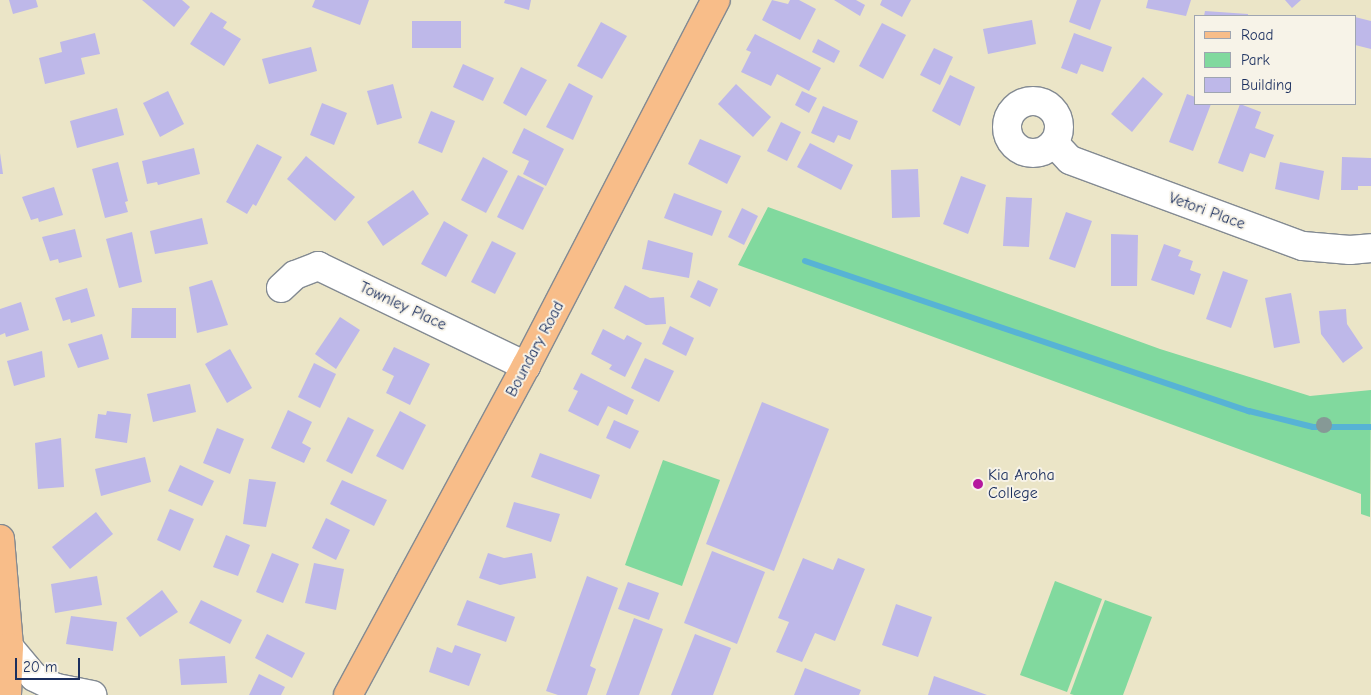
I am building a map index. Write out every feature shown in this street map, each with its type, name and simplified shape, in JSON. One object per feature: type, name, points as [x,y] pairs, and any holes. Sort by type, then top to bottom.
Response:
[{"type":"main road","name":"Boundary Road","points":[[348,695],[526,366],[716,0]]},
{"type":"main road","points":[[0,539],[9,647],[7,695]]},
{"type":"street","name":"Vetori Place","points":[[1054,143],[1070,160],[1304,246],[1350,250],[1371,248]]},
{"type":"street","name":"Townley Place","points":[[281,288],[295,274],[318,266],[526,366]]},
{"type":"street","points":[[9,647],[34,677],[57,688],[92,695]]},
{"type":"green space","points":[[768,207],[1160,349],[1310,396],[1371,390],[1370,517],[1361,514],[1361,494],[738,265]]},
{"type":"green space","points":[[663,460],[720,480],[682,586],[625,565]]},
{"type":"green space","points":[[1055,581],[1102,599],[1067,692],[1020,675]]},
{"type":"green space","points":[[1105,600],[1152,617],[1123,695],[1070,694]]},
{"type":"building","points":[[9,0],[36,0],[38,7],[13,14]]},
{"type":"building","points":[[142,0],[182,0],[190,7],[174,27]]},
{"type":"building","points":[[315,0],[369,0],[360,25],[312,7]]},
{"type":"building","points":[[505,0],[531,0],[529,10],[504,3]]},
{"type":"building","points":[[772,0],[788,4],[790,0],[799,0],[816,9],[800,40],[762,20]]},
{"type":"building","points":[[834,0],[856,0],[865,5],[860,16]]},
{"type":"building","points":[[882,0],[911,0],[902,17],[880,5]]},
{"type":"building","points":[[1077,0],[1101,0],[1090,30],[1069,22]]},
{"type":"building","points":[[1148,0],[1191,0],[1186,16],[1146,8]]},
{"type":"building","points":[[1285,0],[1301,0],[1292,8]]},
{"type":"building","points":[[1205,11],[1248,14],[1248,15],[1204,15]]},
{"type":"building","points":[[211,12],[227,22],[223,28],[241,39],[224,66],[190,44]]},
{"type":"building","points":[[1356,17],[1371,21],[1371,49],[1356,45]]},
{"type":"building","points":[[1032,20],[1036,44],[988,54],[983,29]]},
{"type":"building","points":[[412,21],[461,21],[461,48],[412,48]]},
{"type":"building","points":[[601,22],[627,36],[602,79],[577,66]]},
{"type":"building","points":[[882,23],[906,35],[883,79],[859,66]]},
{"type":"building","points":[[95,33],[100,54],[81,58],[85,74],[45,84],[39,58],[62,52],[60,42]]},
{"type":"building","points":[[1074,33],[1112,47],[1103,72],[1081,64],[1077,74],[1061,68]]},
{"type":"building","points":[[755,34],[821,68],[809,91],[777,74],[771,86],[741,72],[751,52],[746,50]]},
{"type":"building","points":[[818,39],[840,51],[834,63],[812,52]]},
{"type":"building","points":[[311,47],[317,71],[269,84],[262,59]]},
{"type":"building","points":[[934,48],[953,57],[940,85],[920,75]]},
{"type":"building","points":[[463,64],[494,78],[483,101],[453,87]]},
{"type":"building","points":[[521,67],[547,80],[526,116],[503,103]]},
{"type":"building","points":[[950,75],[975,87],[960,126],[932,111]]},
{"type":"building","points":[[1143,77],[1163,94],[1132,132],[1111,114]]},
{"type":"building","points":[[569,83],[593,96],[573,140],[546,127]]},
{"type":"building","points":[[393,84],[402,118],[377,125],[367,91]]},
{"type":"building","points":[[736,84],[771,117],[753,137],[718,104]]},
{"type":"building","points":[[168,91],[184,124],[160,137],[143,103]]},
{"type":"building","points":[[802,91],[817,98],[809,113],[795,105]]},
{"type":"building","points":[[1187,94],[1194,97],[1194,105],[1211,105],[1193,151],[1169,142]]},
{"type":"building","points":[[322,103],[347,113],[334,145],[310,135]]},
{"type":"building","points":[[1240,105],[1261,112],[1255,128],[1274,135],[1265,158],[1250,153],[1243,172],[1218,163]]},
{"type":"building","points":[[823,106],[858,121],[850,140],[838,135],[834,143],[811,133]]},
{"type":"building","points":[[117,108],[124,135],[77,148],[70,121]]},
{"type":"building","points":[[431,111],[455,121],[442,153],[418,143]]},
{"type":"building","points":[[781,122],[801,132],[787,161],[767,151]]},
{"type":"building","points":[[524,128],[564,149],[546,186],[523,174],[529,161],[512,153]]},
{"type":"building","points":[[700,139],[741,156],[727,184],[688,164]]},
{"type":"building","points":[[810,143],[853,165],[841,190],[797,167]]},
{"type":"building","points":[[257,144],[282,157],[256,206],[253,204],[247,214],[226,202]]},
{"type":"building","points":[[194,148],[200,174],[158,185],[157,182],[147,184],[142,161]]},
{"type":"building","points":[[0,153],[3,174],[0,174]]},
{"type":"building","points":[[306,156],[355,197],[335,221],[287,179]]},
{"type":"building","points":[[483,157],[508,171],[486,213],[461,200]]},
{"type":"building","points":[[1342,157],[1371,158],[1371,186],[1358,186],[1358,190],[1341,190]]},
{"type":"building","points":[[118,162],[128,201],[125,202],[128,212],[105,218],[92,169]]},
{"type":"building","points":[[1280,162],[1324,171],[1319,200],[1275,189]]},
{"type":"building","points":[[918,169],[920,217],[892,218],[891,170]]},
{"type":"building","points":[[518,175],[544,188],[523,230],[497,217]]},
{"type":"building","points":[[961,176],[986,185],[968,234],[943,224]]},
{"type":"building","points":[[54,187],[63,215],[39,222],[38,218],[31,220],[22,197]]},
{"type":"building","points":[[413,190],[429,214],[383,246],[367,222]]},
{"type":"building","points":[[674,193],[722,211],[712,236],[664,218]]},
{"type":"building","points":[[1006,197],[1032,198],[1029,247],[1003,246]]},
{"type":"building","points":[[742,208],[758,216],[744,245],[728,237]]},
{"type":"building","points":[[1066,212],[1092,221],[1075,268],[1049,259]]},
{"type":"building","points":[[202,218],[208,244],[155,254],[150,231]]},
{"type":"building","points":[[444,221],[468,235],[446,277],[421,264]]},
{"type":"building","points":[[75,229],[82,257],[59,263],[58,259],[50,261],[42,237]]},
{"type":"building","points":[[132,232],[142,282],[119,288],[106,239]]},
{"type":"building","points":[[1111,234],[1138,235],[1137,286],[1111,286]]},
{"type":"building","points":[[648,240],[693,253],[689,278],[642,269]]},
{"type":"building","points":[[492,241],[516,253],[495,294],[471,282]]},
{"type":"building","points":[[1164,244],[1181,250],[1178,256],[1193,261],[1190,270],[1201,274],[1194,295],[1151,280]]},
{"type":"building","points":[[1223,271],[1248,280],[1231,328],[1206,319]]},
{"type":"building","points":[[212,280],[228,325],[197,333],[189,287]]},
{"type":"building","points":[[698,280],[718,289],[710,307],[690,297]]},
{"type":"building","points":[[625,285],[650,298],[664,297],[666,324],[646,325],[614,308]]},
{"type":"building","points":[[87,288],[95,316],[71,323],[70,319],[63,321],[55,298]]},
{"type":"building","points":[[1291,293],[1300,343],[1274,348],[1265,298]]},
{"type":"building","points":[[21,302],[29,330],[6,337],[5,333],[0,335],[0,309]]},
{"type":"building","points":[[132,308],[176,308],[176,338],[131,338]]},
{"type":"building","points":[[1346,309],[1347,324],[1363,348],[1343,363],[1321,334],[1319,311]]},
{"type":"building","points":[[340,317],[360,330],[336,369],[315,354]]},
{"type":"building","points":[[670,326],[694,338],[686,356],[662,344]]},
{"type":"building","points":[[603,329],[624,340],[627,335],[642,343],[625,377],[609,369],[612,365],[591,354]]},
{"type":"building","points":[[102,334],[109,359],[78,368],[68,344]]},
{"type":"building","points":[[394,347],[430,364],[410,405],[386,393],[394,376],[382,370]]},
{"type":"building","points":[[230,349],[252,388],[227,403],[205,364]]},
{"type":"building","points":[[42,351],[45,377],[14,386],[7,361]]},
{"type":"building","points":[[645,358],[674,371],[659,402],[631,388]]},
{"type":"building","points":[[314,363],[336,374],[320,408],[298,397]]},
{"type":"building","points":[[581,373],[634,400],[627,415],[608,406],[598,426],[568,411],[578,391],[573,389]]},
{"type":"building","points":[[190,384],[196,412],[153,422],[147,394]]},
{"type":"building","points":[[762,402],[829,429],[774,571],[706,544]]},
{"type":"building","points":[[288,410],[312,422],[302,443],[311,448],[304,463],[271,448]]},
{"type":"building","points":[[107,411],[131,414],[127,443],[95,438],[98,414],[106,415]]},
{"type":"building","points":[[400,411],[426,425],[403,470],[376,456]]},
{"type":"building","points":[[348,417],[374,430],[352,474],[326,461]]},
{"type":"building","points":[[614,420],[639,431],[630,449],[606,438]]},
{"type":"building","points":[[217,428],[244,439],[230,474],[203,463]]},
{"type":"building","points":[[61,438],[64,487],[38,489],[35,443]]},
{"type":"building","points":[[540,453],[600,475],[591,499],[531,477]]},
{"type":"building","points":[[145,457],[151,482],[101,496],[95,469]]},
{"type":"building","points":[[180,465],[214,481],[202,506],[168,491]]},
{"type":"building","points":[[249,479],[276,482],[266,527],[243,524]]},
{"type":"building","points":[[342,480],[387,500],[374,526],[330,504]]},
{"type":"building","points":[[514,502],[560,514],[551,542],[506,527]]},
{"type":"building","points":[[170,509],[194,519],[180,551],[157,540]]},
{"type":"building","points":[[96,512],[113,534],[70,569],[52,547]]},
{"type":"building","points":[[326,518],[350,530],[336,560],[312,548]]},
{"type":"building","points":[[226,535],[250,545],[238,576],[213,567]]},
{"type":"building","points":[[712,551],[765,572],[737,644],[684,623]]},
{"type":"building","points":[[272,553],[299,564],[283,603],[256,592]]},
{"type":"building","points":[[488,553],[504,558],[532,553],[536,578],[500,585],[479,578]]},
{"type":"building","points":[[803,558],[833,570],[838,558],[865,569],[835,641],[815,633],[802,662],[776,652],[789,622],[778,618]]},
{"type":"building","points":[[314,563],[344,569],[336,610],[305,603]]},
{"type":"building","points":[[97,576],[102,605],[55,613],[51,584]]},
{"type":"building","points":[[587,576],[618,588],[590,666],[596,669],[587,695],[558,695],[546,691]]},
{"type":"building","points":[[628,582],[659,593],[649,620],[618,609]]},
{"type":"building","points":[[162,590],[178,612],[140,637],[126,618]]},
{"type":"building","points":[[201,600],[242,620],[230,644],[189,623]]},
{"type":"building","points":[[467,600],[515,617],[506,642],[457,625]]},
{"type":"building","points":[[896,604],[932,617],[918,657],[882,645]]},
{"type":"building","points":[[71,616],[117,622],[113,651],[66,644]]},
{"type":"building","points":[[634,618],[663,629],[639,695],[606,695]]},
{"type":"building","points":[[267,634],[305,653],[292,678],[255,658]]},
{"type":"building","points":[[695,634],[731,648],[713,695],[671,695]]},
{"type":"building","points":[[455,645],[481,654],[469,686],[429,672],[437,647],[452,653]]},
{"type":"building","points":[[225,656],[227,683],[181,685],[179,659]]},
{"type":"building","points":[[805,668],[861,690],[859,695],[794,695]]},
{"type":"building","points":[[259,674],[285,687],[281,695],[249,695]]},
{"type":"building","points":[[934,676],[987,695],[928,695]]},
{"type":"waterway","points":[[805,261],[1249,411],[1313,427],[1371,427]]},
{"type":"place","name":"Kia Aroha College","points":[[978,484]]}]
